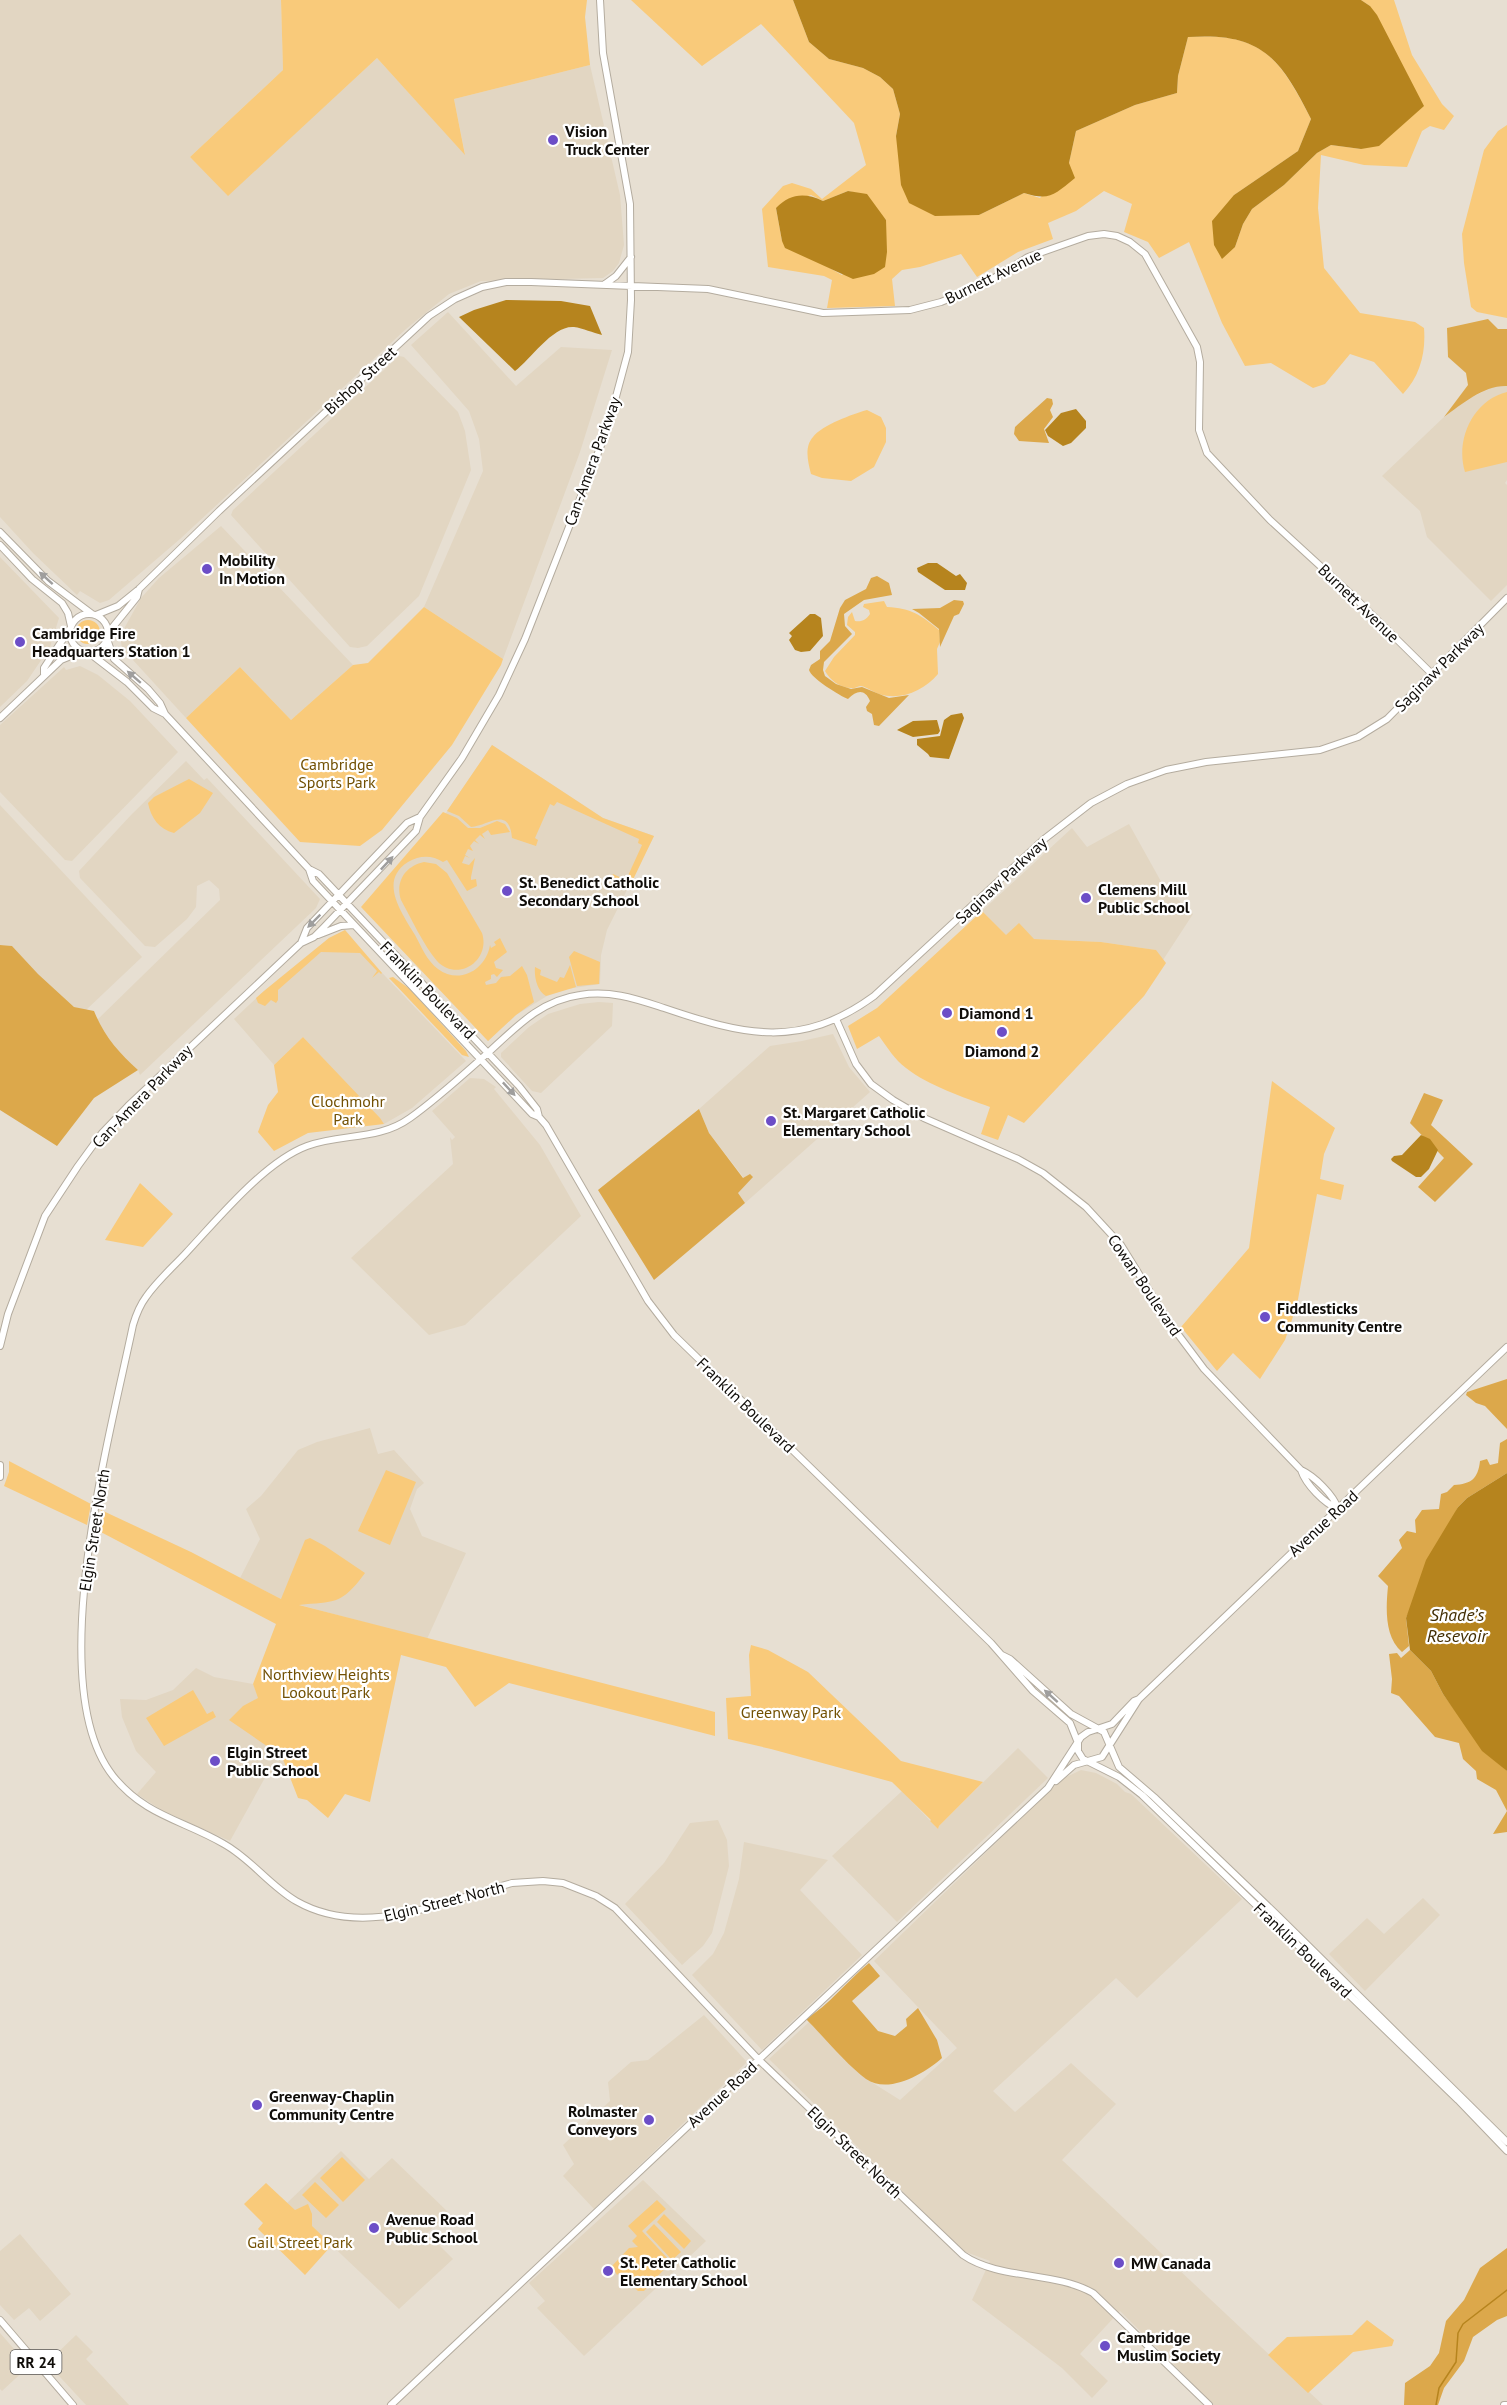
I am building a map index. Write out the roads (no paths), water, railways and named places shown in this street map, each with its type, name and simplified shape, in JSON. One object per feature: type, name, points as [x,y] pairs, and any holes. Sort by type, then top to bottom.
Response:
[{"type":"street","name":"Can-Amera Parkway","points":[[0,1346],[8,1314],[45,1216],[102,1133],[301,943],[314,937],[416,831],[420,817],[462,758],[499,695],[533,617],[607,430],[628,352],[631,286],[630,204],[603,53],[600,0]]},
{"type":"street","name":"Burnett Avenue","points":[[631,286],[708,289],[810,312],[838,314],[890,312],[928,306],[953,297],[989,281],[1028,257],[1088,237],[1110,235],[1130,242],[1150,260],[1197,347],[1200,362],[1199,430],[1207,453],[1270,520],[1345,588],[1432,674]]},
{"type":"street","points":[[605,284],[616,276],[631,256]]},
{"type":"street","name":"Bishop Street","points":[[94,614],[118,606],[139,589],[440,308],[469,292],[506,282],[631,286]]},
{"type":"street","points":[[0,532],[48,581],[102,619],[107,636],[99,648],[65,657],[50,673],[44,674],[0,718]]},
{"type":"street","points":[[0,545],[32,579],[62,603],[68,613],[73,643],[86,651]]},
{"type":"street","name":"Bishop Street","points":[[107,636],[137,597],[139,589]]},
{"type":"street","name":"Saginaw Parkway","points":[[481,1059],[533,1013],[554,1002],[584,994],[624,995],[714,1025],[760,1033],[797,1030],[836,1019],[858,1008],[874,996],[1043,840],[1078,812],[1109,793],[1142,778],[1186,765],[1296,754],[1334,747],[1358,737],[1387,719],[1507,598]]},
{"type":"street","points":[[44,674],[44,668],[79,616],[94,614]]},
{"type":"street","name":"Franklin Boulevard","points":[[107,636],[114,659],[148,689],[160,703],[165,714],[309,869],[319,874],[533,1103],[539,1117],[557,1142],[648,1301],[674,1335],[1001,1654],[1010,1659],[1071,1714],[1099,1729]]},
{"type":"street","name":"Franklin Boulevard","points":[[86,651],[127,682],[153,708],[165,714]]},
{"type":"street","name":"Can-Amera Parkway","points":[[301,943],[307,928],[407,823],[420,817]]},
{"type":"street","name":"Franklin Boulevard","points":[[309,869],[313,881],[532,1114],[539,1117]]},
{"type":"street","points":[[314,937],[341,926],[354,925]]},
{"type":"street","name":"Cowan Boulevard","points":[[836,1019],[856,1064],[871,1084],[924,1118],[1018,1159],[1064,1188],[1086,1207],[1121,1245],[1168,1321],[1204,1369],[1301,1470],[1308,1473],[1336,1501],[1338,1509]]},
{"type":"street","name":"Elgin Street North","points":[[481,1059],[410,1119],[395,1127],[373,1135],[314,1143],[278,1161],[213,1224],[152,1289],[142,1303],[133,1325],[87,1552],[82,1608],[82,1669],[87,1718],[93,1740],[112,1775],[136,1799],[168,1819],[206,1834],[229,1847],[296,1900],[336,1916],[362,1919],[386,1917],[527,1881],[563,1883],[596,1896],[624,1916],[759,2060],[963,2255],[982,2265],[1073,2284],[1093,2293],[1209,2405]]},
{"type":"street","name":"Avenue Road","points":[[1099,1729],[1112,1724],[1507,1347]]},
{"type":"street","points":[[0,1465],[0,1477]]},
{"type":"street","name":"Franklin Boulevard","points":[[1001,1654],[1006,1663],[1033,1691],[1070,1723],[1078,1743]]},
{"type":"street","name":"Avenue Road","points":[[1109,1744],[1139,1698]]},
{"type":"street","points":[[1099,1729],[1107,1735],[1109,1744],[1102,1757],[1089,1762],[1080,1755],[1078,1743],[1084,1734],[1099,1729]]},
{"type":"street","name":"Avenue Road","points":[[1053,1783],[1078,1743]]},
{"type":"street","name":"Franklin Boulevard","points":[[1109,1744],[1112,1756],[1119,1767],[1154,1797],[1284,1921],[1507,2142]]},
{"type":"street","name":"Franklin Boulevard","points":[[1089,1762],[1119,1777],[1148,1800],[1458,2100],[1507,2151]]},
{"type":"street","name":"Avenue Road","points":[[391,2405],[1053,1783],[1074,1765],[1089,1762]]},
{"type":"street","name":"RR 24","points":[[0,2320],[73,2405]]},
{"type":"water","points":[[793,0],[1361,0],[1377,15],[1424,106],[1379,146],[1361,149],[1331,145],[1317,153],[1284,185],[1252,209],[1243,224],[1235,247],[1222,259],[1214,245],[1212,221],[1234,195],[1298,151],[1311,119],[1289,80],[1266,53],[1234,39],[1188,37],[1178,76],[1177,93],[1135,105],[1076,131],[1069,163],[1075,178],[1062,189],[1046,196],[1024,193],[979,215],[935,216],[909,203],[901,185],[896,136],[900,114],[893,89],[880,77],[863,68],[829,59],[809,42]]},
{"type":"water","points":[[848,191],[867,194],[886,220],[885,267],[874,274],[853,279],[785,248],[776,208],[792,197],[810,196],[823,201]]},
{"type":"water","points":[[506,300],[561,301],[590,306],[602,335],[574,327],[558,331],[515,371],[459,317]]},
{"type":"water","points":[[1076,409],[1086,421],[1086,428],[1071,443],[1063,446],[1048,436],[1045,430],[1061,413]]},
{"type":"water","points":[[928,563],[937,563],[956,576],[960,574],[967,583],[965,590],[945,590],[918,572],[917,568]]},
{"type":"water","points":[[810,614],[821,618],[823,636],[810,651],[801,652],[795,650],[789,640],[792,636],[789,633]]},
{"type":"water","points":[[962,713],[964,718],[949,759],[930,757],[917,745],[917,739],[940,736],[944,720],[951,715]]},
{"type":"water","points":[[937,720],[940,731],[938,734],[913,737],[897,730],[913,721]]},
{"type":"water","points":[[1421,1135],[1430,1139],[1438,1150],[1429,1169],[1421,1177],[1416,1177],[1391,1159],[1402,1155]]},
{"type":"water","name":"Shade’s Resevoir","points":[[1507,1473],[1507,1771],[1482,1751],[1443,1694],[1431,1671],[1410,1650],[1406,1618],[1426,1560],[1458,1507],[1467,1498]]},
{"type":"waterway","points":[[1436,2405],[1439,2388],[1456,2362],[1458,2333],[1463,2324],[1507,2290]]},
{"type":"place","name":"Vision Truck Center","points":[[553,140]]},
{"type":"place","name":"Mobility In Motion","points":[[207,569]]},
{"type":"place","name":"Cambridge Fire Headquarters Station 1","points":[[20,642]]},
{"type":"place","name":"St. Benedict Catholic Secondary School","points":[[507,891]]},
{"type":"place","name":"Clemens Mill Public School","points":[[1086,898]]},
{"type":"place","name":"Diamond 1","points":[[947,1013]]},
{"type":"place","name":"Diamond 2","points":[[1002,1032]]},
{"type":"place","name":"St. Margaret Catholic Elementary School","points":[[771,1121]]},
{"type":"place","name":"Fiddlesticks Community Centre","points":[[1265,1317]]},
{"type":"place","name":"Elgin Street Public School","points":[[215,1761]]},
{"type":"place","name":"Greenway-Chaplin Community Centre","points":[[257,2105]]},
{"type":"place","name":"Rolmaster Conveyors","points":[[649,2120]]},
{"type":"place","name":"Avenue Road Public School","points":[[374,2228]]},
{"type":"place","name":"MW Canada","points":[[1119,2263]]},
{"type":"place","name":"St. Peter Catholic Elementary School","points":[[608,2271]]},
{"type":"place","name":"Cambridge Muslim Society","points":[[1105,2346]]},
{"type":"park label","name":"Cambridge Sports Park","points":[[337,773]]},
{"type":"park label","name":"Clochmohr Park","points":[[348,1110]]},
{"type":"park label","name":"Northview Heights Lookout Park","points":[[326,1683]]},
{"type":"park label","name":"Greenway Park","points":[[791,1712]]},
{"type":"park label","name":"Gail Street Park","points":[[300,2242]]}]
